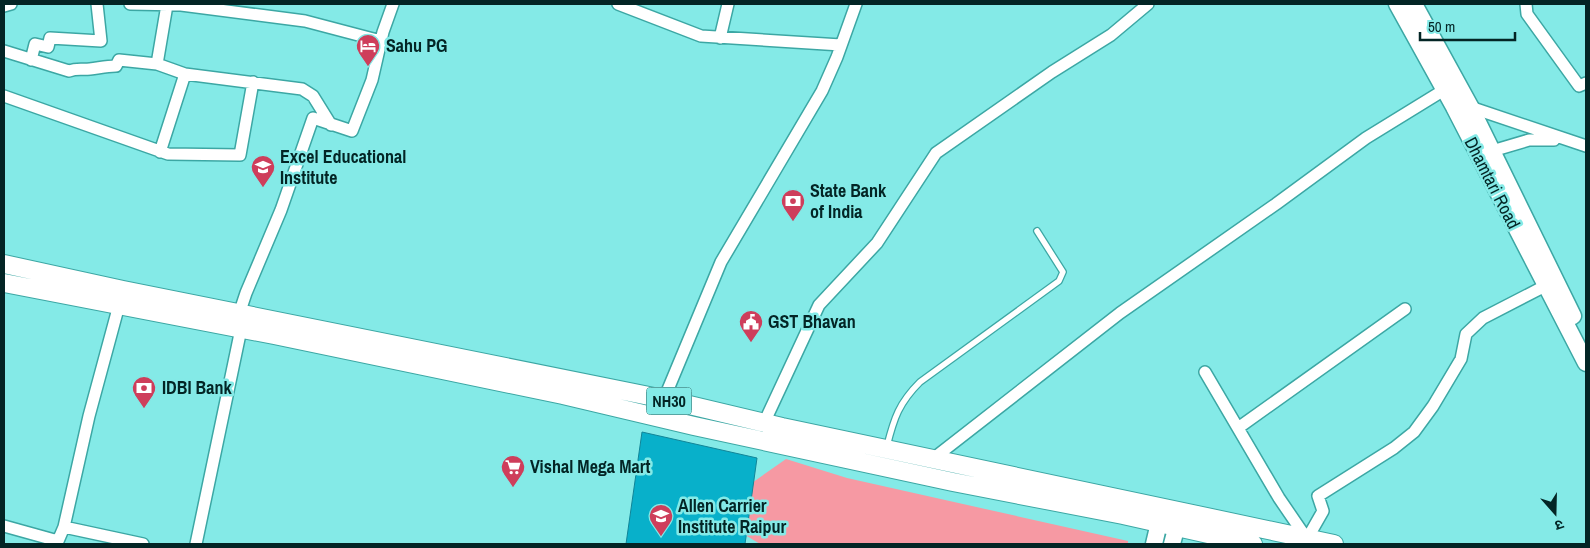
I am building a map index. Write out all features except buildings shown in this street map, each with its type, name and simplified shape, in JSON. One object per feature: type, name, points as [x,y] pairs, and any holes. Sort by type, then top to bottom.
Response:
[{"type":"main road","name":"Dhamtari Road","points":[[1397,4],[1444,90],[1462,106],[1492,151],[1586,340]]},
{"type":"main road","name":"Dhamtari Road","points":[[1414,4],[1545,286],[1586,363]]},
{"type":"main road","name":"NH30","points":[[4,264],[240,321],[694,426],[953,482],[1161,516]]},
{"type":"main road","name":"NH30","points":[[4,283],[119,305],[240,321],[664,399],[764,423],[934,458],[1178,520],[1253,544]]},
{"type":"main road","points":[[1154,544],[1161,516]]},
{"type":"main road","name":"NH30","points":[[1178,520],[1334,544]]},
{"type":"main road","points":[[1172,544],[1178,520]]},
{"type":"street","points":[[4,6],[11,4]]},
{"type":"street","points":[[31,60],[35,44],[48,47],[50,38],[101,41],[97,4]]},
{"type":"street","points":[[130,4],[220,9],[262,17],[305,21],[381,41]]},
{"type":"street","points":[[196,544],[240,321],[314,118],[352,131],[372,80],[381,41],[393,4]]},
{"type":"street","points":[[618,4],[701,36],[841,45]]},
{"type":"street","points":[[720,38],[728,4]]},
{"type":"street","points":[[664,399],[721,262],[822,91],[856,4]]},
{"type":"street","points":[[1526,4],[1528,14],[1579,86],[1586,83]]},
{"type":"street","points":[[157,64],[167,5]]},
{"type":"street","points":[[764,423],[819,305],[877,243],[936,152],[1052,72],[1111,35],[1141,6]]},
{"type":"street","points":[[4,50],[69,71],[78,68],[90,69],[101,66],[116,66],[119,60],[157,64],[185,74],[302,89],[312,96],[331,125]]},
{"type":"street","points":[[160,152],[185,74]]},
{"type":"street","points":[[4,96],[160,152],[204,156],[240,156],[253,82]]},
{"type":"street","points":[[934,458],[1120,312],[1276,204],[1366,138],[1444,90]]},
{"type":"street","points":[[1462,106],[1586,146]]},
{"type":"street","points":[[1492,151],[1529,140],[1563,139]]},
{"type":"street","points":[[1205,372],[1307,539],[1323,511],[1318,496],[1394,448],[1414,432],[1433,406],[1461,359],[1466,334],[1483,318],[1545,286]]},
{"type":"street","points":[[4,526],[58,541],[64,526],[89,416],[119,305]]},
{"type":"street","points":[[1238,428],[1405,309]]},
{"type":"street","points":[[64,526],[143,544]]},
{"type":"lane","points":[[886,448],[898,407],[905,396],[920,382],[1059,282],[1063,272],[1060,264],[1037,231]]},
{"type":"shaded area","points":[[786,459],[847,478],[1128,541],[1128,544],[760,544],[709,513]]},
{"type":"place","name":"Sahu PG","points":[[368,67]]},
{"type":"place","name":"Excel Educational Institute","points":[[263,188]]},
{"type":"place","name":"State Bank of India","points":[[793,222]]},
{"type":"place","name":"GST Bhavan","points":[[751,343]]},
{"type":"place","name":"IDBI Bank","points":[[144,409]]},
{"type":"place","name":"Vishal Mega Mart","points":[[513,488]]},
{"type":"place","name":"Allen Carrier Institute Raipur","points":[[661,537]]}]
